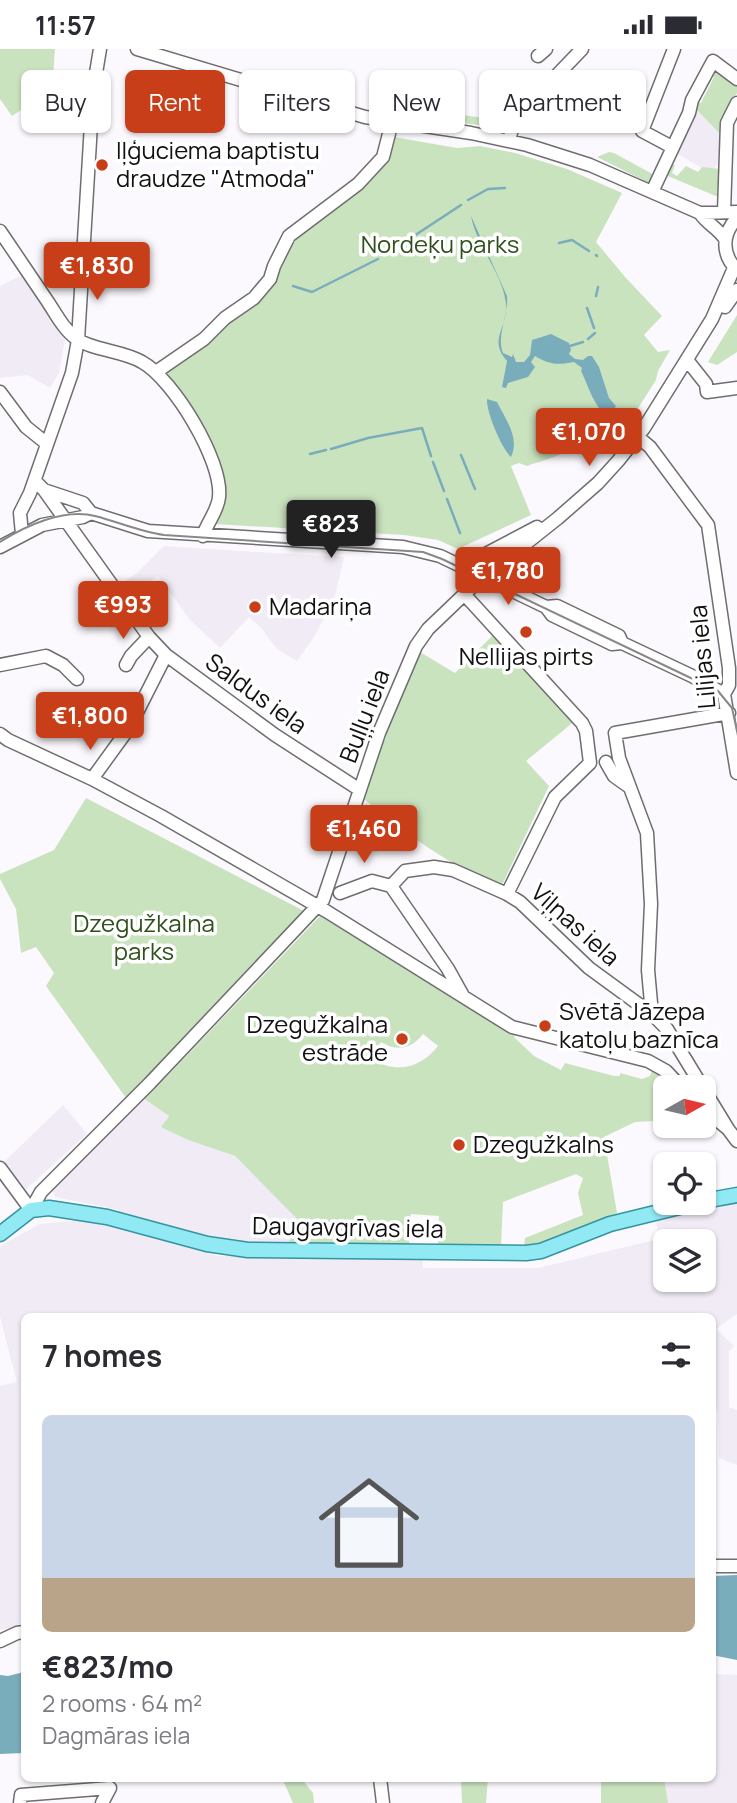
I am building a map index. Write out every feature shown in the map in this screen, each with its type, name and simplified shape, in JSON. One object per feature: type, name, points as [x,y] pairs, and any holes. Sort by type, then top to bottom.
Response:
[{"type":"main road","name":"Daugavgrīvas iela","points":[[716,1199],[737,1195]]},
{"type":"main road","name":"Daugavgrīvas iela","points":[[31,1210],[49,1208],[87,1213],[207,1244],[248,1250],[526,1253],[541,1251],[610,1224],[653,1214]]},
{"type":"main road","points":[[0,1234],[31,1210]]},
{"type":"street","points":[[22,534],[20,513],[39,486],[46,443],[72,373],[78,340],[93,90],[100,49]]},
{"type":"street","points":[[136,49],[328,107],[369,117]]},
{"type":"street","points":[[509,140],[515,119],[582,49]]},
{"type":"street","points":[[672,147],[642,131],[674,49]]},
{"type":"street","points":[[652,193],[689,113],[692,100],[713,61],[737,79]]},
{"type":"street","points":[[725,239],[732,214],[727,123],[737,103]]},
{"type":"street","points":[[156,372],[204,339],[225,319],[254,298],[270,279],[289,236],[358,184],[383,157],[389,133]]},
{"type":"street","points":[[464,133],[509,140],[569,157],[700,213],[732,214]]},
{"type":"street","points":[[700,213],[705,220],[717,227],[725,239],[728,259],[736,269]]},
{"type":"street","points":[[0,231],[64,326],[78,340],[135,358],[156,372],[192,421],[217,471],[219,498],[203,536]]},
{"type":"street","name":"Buļļu iela","points":[[31,1210],[41,1192],[150,1083],[317,906],[330,884],[379,733],[416,646],[428,629],[464,594],[598,483],[638,437],[712,319],[736,269]]},
{"type":"street","name":"Buļļu iela","points":[[712,319],[725,308],[737,289]]},
{"type":"street","points":[[687,360],[706,384],[707,392],[737,388]]},
{"type":"street","points":[[0,392],[26,427],[46,443]]},
{"type":"street","name":"Lilijas iela","points":[[638,437],[650,447],[708,525],[731,645],[730,678],[724,694],[737,773]]},
{"type":"street","points":[[39,486],[83,503],[91,513],[148,531],[413,549],[440,556],[546,607],[552,615],[612,644],[622,643],[724,694]]},
{"type":"street","name":"Saldus iela","points":[[39,486],[149,637],[166,655],[275,735],[359,790]]},
{"type":"street","points":[[0,547],[42,525],[91,513]]},
{"type":"street","points":[[463,566],[558,518]]},
{"type":"street","points":[[464,594],[582,723],[586,731],[590,763]]},
{"type":"street","points":[[126,665],[149,637]]},
{"type":"street","points":[[92,779],[129,728],[166,655]]},
{"type":"street","points":[[0,664],[46,656],[77,679]]},
{"type":"street","points":[[652,1014],[648,970],[651,904],[647,833],[629,786],[614,776],[612,760],[615,733],[729,713]]},
{"type":"street","points":[[0,734],[161,816],[317,906],[512,1027],[648,1061],[670,1075]]},
{"type":"street","points":[[507,894],[555,797],[590,763],[612,760]]},
{"type":"street","name":"Viļņas iela","points":[[391,886],[405,871],[434,867],[453,870],[507,894],[532,912],[589,968],[652,1014],[667,1029],[728,1129]]},
{"type":"street","points":[[340,893],[372,881],[391,886],[448,969],[464,999]]},
{"type":"street","points":[[716,1119],[737,1141]]},
{"type":"street","points":[[0,1168],[31,1210]]},
{"type":"street","points":[[716,1566],[737,1566]]},
{"type":"street","points":[[0,1641],[21,1632]]},
{"type":"street","points":[[380,1782],[383,1803]]},
{"type":"street","points":[[21,1799],[110,1788],[102,1803]]},
{"type":"shaded area","points":[[696,109],[721,135],[718,164],[714,168],[702,168],[674,152]]},
{"type":"shaded area","points":[[22,275],[65,339],[59,373],[50,388],[28,375],[0,378],[0,286]]},
{"type":"shaded area","name":"Madariņa","points":[[164,546],[344,557],[335,596],[316,634],[297,661],[277,649],[249,617],[220,648],[190,620],[158,576],[127,596],[119,586],[138,572]]},
{"type":"shaded area","points":[[143,1098],[169,1116],[162,1127],[188,1140],[235,1156],[303,1225],[286,1245],[232,1244],[118,1215],[118,1210],[115,1209],[55,1197],[52,1189]]},
{"type":"shaded area","points":[[63,1105],[87,1134],[25,1190],[4,1162]]},
{"type":"shaded area","points":[[737,1203],[737,1314],[716,1329],[716,1313],[21,1313],[21,1627],[0,1630],[0,1386],[17,1382],[0,1317],[0,1247],[7,1242],[40,1224],[82,1220],[136,1230],[218,1256],[423,1258],[423,1268],[538,1268],[653,1240],[653,1292],[716,1292],[716,1229],[658,1229],[656,1219],[676,1215],[716,1215],[716,1207]]},
{"type":"shaded area","points":[[716,1329],[734,1346],[729,1352],[729,1407],[737,1410],[737,1465],[719,1458]]},
{"type":"shaded area","points":[[716,1674],[737,1675],[737,1803],[668,1803],[665,1782],[716,1782]]},
{"type":"green space","points":[[0,49],[55,49],[53,70],[21,70],[21,110],[12,116],[0,99]]},
{"type":"green space","points":[[716,70],[737,82],[737,93],[723,117],[721,135],[696,109],[714,77],[712,71]]},
{"type":"green space","points":[[465,115],[479,117],[479,125],[465,123]]},
{"type":"green space","name":"Nordeķu parks","points":[[394,137],[457,148],[480,146],[515,153],[567,169],[622,193],[596,242],[662,316],[644,335],[658,352],[670,350],[656,380],[633,416],[614,435],[610,416],[604,414],[587,424],[573,445],[564,452],[527,466],[519,463],[511,466],[531,515],[458,549],[438,540],[404,535],[214,524],[224,497],[223,472],[202,426],[164,371],[209,341],[279,262],[300,231],[360,188]]},
{"type":"green space","points":[[609,152],[656,176],[647,182],[597,157]]},
{"type":"green space","points":[[670,164],[675,165],[672,173],[677,176],[686,166],[698,172],[702,167],[720,169],[718,197],[663,174]]},
{"type":"green space","points":[[737,315],[737,352],[717,365],[708,362]]},
{"type":"green space","points":[[495,633],[576,720],[526,761],[549,786],[502,885],[450,861],[392,822],[363,798],[381,745],[386,738],[385,733],[420,652],[455,673]]},
{"type":"green space","name":"Dzegužkalna parks","points":[[86,798],[304,911],[126,1098],[46,986],[54,973],[36,947],[21,953],[16,909],[0,879],[0,874],[54,850]]},
{"type":"green space","name":"Dzegužkalna parks","points":[[320,916],[516,1033],[514,1037],[534,1056],[561,1070],[565,1063],[614,1076],[620,1076],[620,1073],[642,1079],[650,1076],[653,1067],[662,1075],[653,1075],[653,1121],[635,1122],[604,1137],[617,1213],[538,1246],[524,1246],[525,1238],[583,1215],[578,1193],[583,1178],[576,1174],[503,1202],[501,1246],[438,1246],[439,1216],[411,1214],[409,1245],[286,1245],[302,1224],[235,1156],[188,1140],[161,1127],[169,1116],[143,1098],[158,1086]],"holes":[[[423,1034],[438,1046],[416,1064],[399,1067],[381,1064],[372,1059],[381,1042],[399,1048],[409,1046]]]},
{"type":"green space","points":[[284,1782],[304,1782],[313,1793],[314,1803],[293,1803]]},
{"type":"green space","points":[[461,1782],[488,1782],[486,1803],[462,1803]]},
{"type":"green space","points":[[601,1782],[665,1782],[668,1803],[601,1803]]},
{"type":"water","points":[[471,216],[507,296],[506,312],[500,282],[478,238]]},
{"type":"water","points":[[504,321],[501,339],[503,353],[512,357],[513,354],[516,362],[524,362],[530,355],[532,340],[551,334],[569,343],[569,354],[575,359],[583,360],[592,356],[599,367],[609,398],[616,406],[610,416],[596,403],[582,368],[574,362],[554,363],[535,356],[531,362],[535,367],[528,377],[508,383],[506,388],[502,387],[507,361],[501,353],[499,339]]},
{"type":"water","points":[[487,399],[497,402],[511,429],[514,443],[511,457],[495,430]]},
{"type":"water","points":[[737,1575],[737,1660],[716,1656],[716,1576]]},
{"type":"water","points":[[21,1673],[21,1753],[0,1754],[0,1675]]},
{"type":"waterway","points":[[468,200],[488,189],[505,188]]},
{"type":"waterway","points":[[388,253],[461,205]]},
{"type":"waterway","points":[[559,243],[572,240],[589,251]]},
{"type":"waterway","points":[[293,286],[312,292],[378,259]]},
{"type":"waterway","points":[[596,296],[598,287]]},
{"type":"waterway","points":[[587,308],[594,328]]},
{"type":"waterway","points":[[588,339],[595,333]]},
{"type":"waterway","points":[[570,346],[583,342]]},
{"type":"waterway","points":[[331,449],[368,438],[422,428],[431,456]]},
{"type":"waterway","points":[[310,454],[326,450]]},
{"type":"waterway","points":[[461,455],[475,489]]},
{"type":"waterway","points":[[433,462],[444,491]]},
{"type":"waterway","points":[[447,499],[460,533]]},
{"type":"tram line","points":[[0,542],[45,520],[83,514],[164,535],[423,552],[718,691],[732,708],[737,731]]},
{"type":"place","name":"Iļģuciema baptistu draudze \"Atmoda\"","points":[[102,165]]},
{"type":"place","name":"Madariņa","points":[[255,607]]},
{"type":"place","name":"Nellijas pirts","points":[[526,632]]},
{"type":"place","name":"Svētā Jāzepa katoļu baznīca","points":[[545,1026]]},
{"type":"place","name":"Dzegužkalna estrāde","points":[[402,1039]]},
{"type":"place","name":"Dzegužkalns","points":[[459,1145]]}]
